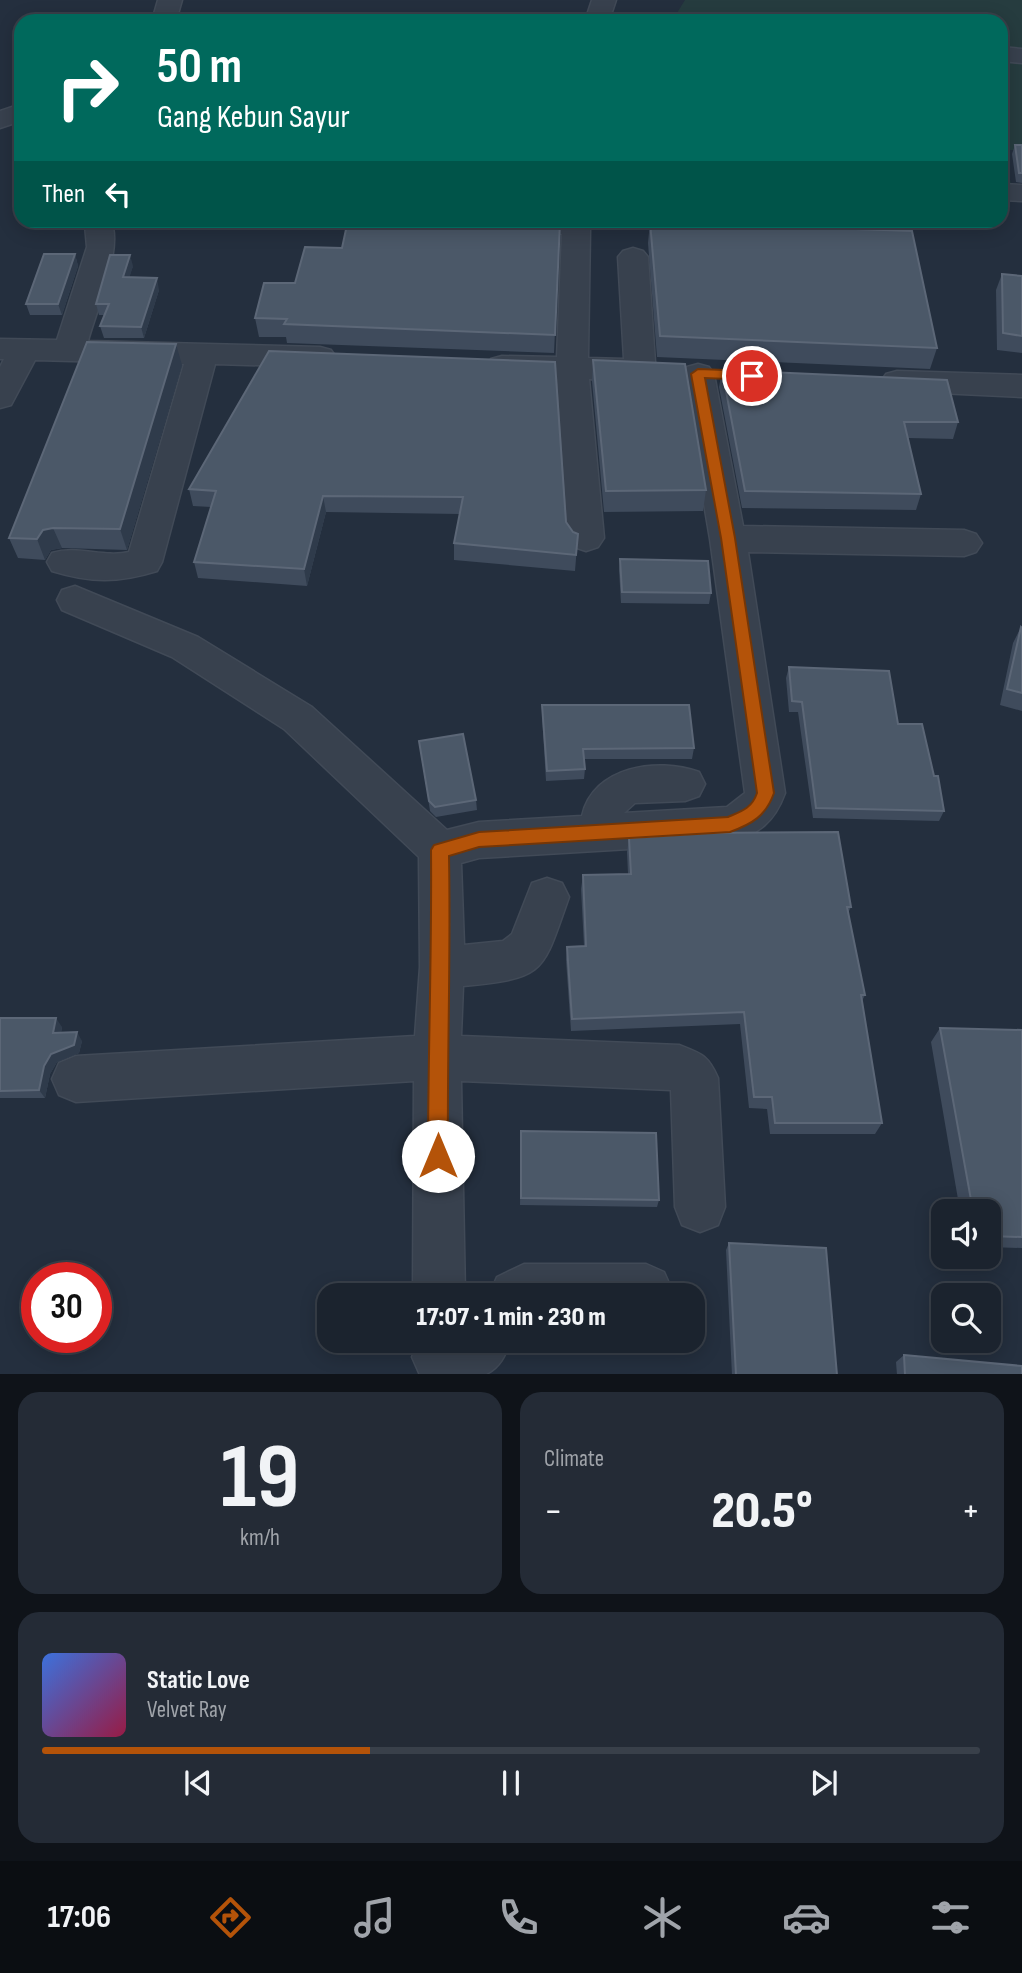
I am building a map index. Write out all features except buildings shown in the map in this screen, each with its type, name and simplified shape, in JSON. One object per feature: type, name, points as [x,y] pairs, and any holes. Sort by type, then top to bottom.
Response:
[{"type":"street","points":[[69,351],[102,247],[99,228]]},
{"type":"street","points":[[572,228],[576,230],[572,369],[586,537]]},
{"type":"street","points":[[633,257],[640,370]]},
{"type":"street","points":[[0,397],[12,349],[203,352],[354,359]]},
{"type":"street","points":[[65,562],[115,569],[129,568],[144,562],[203,352]]},
{"type":"street","points":[[440,850],[479,840],[730,825],[754,813],[761,805],[765,793],[728,538],[711,374],[477,364]]},
{"type":"street","points":[[873,380],[1022,386]]},
{"type":"street","points":[[728,538],[964,543]]},
{"type":"street","points":[[75,600],[185,647],[298,718],[440,850],[442,967],[437,1057],[439,1283]]},
{"type":"street","points":[[601,832],[605,806],[615,795],[630,786],[685,784]]},
{"type":"street","points":[[442,967],[512,961],[529,947],[547,897]]},
{"type":"street","points":[[76,1079],[437,1057],[679,1068],[694,1078],[700,1207]]},
{"type":"green space","points":[[685,0],[1022,0],[1022,150],[1008,150],[1008,14],[676,14]]},
{"type":"green space","points":[[1008,168],[1012,191],[1008,191]]},
{"type":"route","points":[[438,1156],[437,1057],[442,967],[440,850],[479,840],[730,825],[754,813],[761,805],[765,793],[728,538],[698,374],[752,376]]}]
